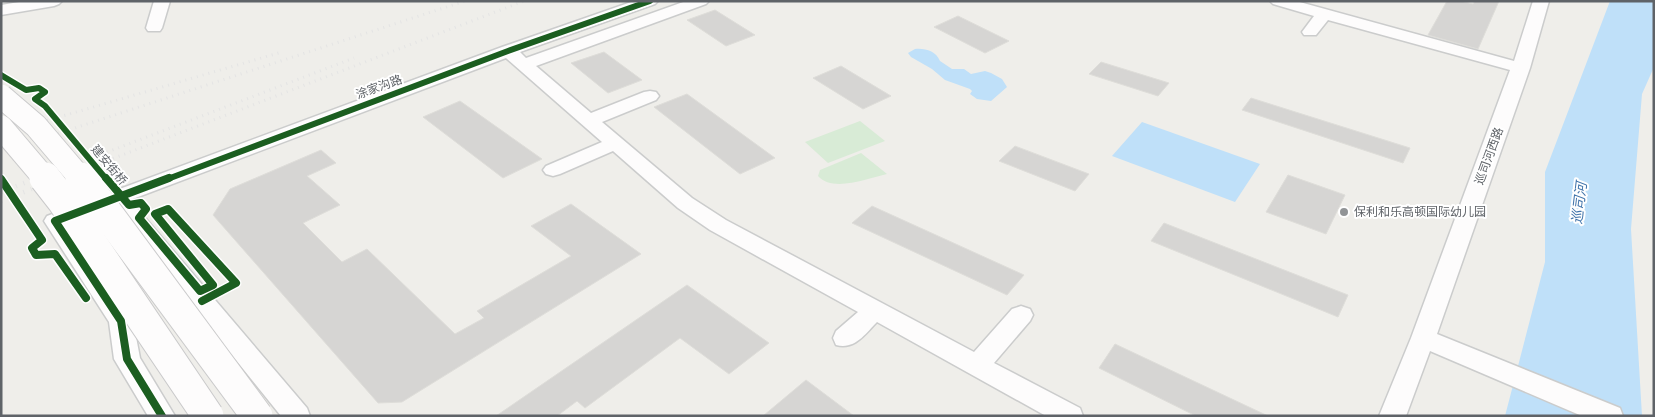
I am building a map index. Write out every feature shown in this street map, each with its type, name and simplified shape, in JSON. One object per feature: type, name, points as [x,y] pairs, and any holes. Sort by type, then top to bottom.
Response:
[{"type":"main road","points":[[1,96],[34,123],[58,149],[257,416]]},
{"type":"main road","points":[[1,127],[27,155],[63,201],[208,416]]},
{"type":"street","points":[[1,10],[54,1]]},
{"type":"street","points":[[154,28],[162,1]]},
{"type":"street","name":"涂家沟路","points":[[162,416],[127,359],[120,321],[56,221],[116,197],[516,57],[650,1]]},
{"type":"street","points":[[516,57],[701,1]]},
{"type":"street","points":[[1278,1],[1521,68]]},
{"type":"street","name":"巡司河西路","points":[[1392,416],[1423,338],[1521,68],[1541,1]]},
{"type":"street","points":[[1310,32],[1324,14]]},
{"type":"street","points":[[516,57],[686,203],[718,225],[1070,416]]},
{"type":"street","points":[[589,120],[650,96]]},
{"type":"street","points":[[553,170],[616,143]]},
{"type":"street","points":[[116,197],[297,416]]},
{"type":"street","points":[[845,338],[874,311]]},
{"type":"street","points":[[977,366],[1021,315]]},
{"type":"street","points":[[1423,338],[1610,416]]},
{"type":"green space","points":[[860,121],[885,141],[828,163],[805,142]]},
{"type":"green space","points":[[861,153],[887,174],[841,184],[824,181],[818,176],[820,170]]},
{"type":"water","name":"巡司河","points":[[1610,1],[1654,1],[1654,67],[1642,94],[1631,229],[1642,416],[1505,416],[1545,262],[1545,172]]},
{"type":"water","points":[[915,49],[923,49],[933,53],[940,61],[952,69],[964,69],[971,74],[985,71],[991,73],[1002,79],[1007,87],[991,101],[977,99],[970,94],[972,91],[970,89],[945,80],[932,69],[911,57],[908,53]]},
{"type":"water","points":[[1142,122],[1260,164],[1235,202],[1112,156]]},
{"type":"building","points":[[1447,1],[1473,4],[1475,1],[1499,1],[1478,49],[1428,35]]},
{"type":"building","points":[[715,10],[755,35],[726,46],[687,20]]},
{"type":"building","points":[[958,16],[1009,41],[985,53],[934,27]]},
{"type":"building","points":[[604,52],[642,80],[608,93],[571,63]]},
{"type":"building","points":[[1101,62],[1169,83],[1158,96],[1089,74]]},
{"type":"building","points":[[841,66],[891,96],[863,109],[813,78]]},
{"type":"building","points":[[687,94],[775,158],[740,174],[654,107]]},
{"type":"building","points":[[1251,98],[1410,148],[1403,163],[1242,110]]},
{"type":"building","points":[[460,101],[542,159],[503,178],[423,117]]},
{"type":"building","points":[[1015,146],[1089,174],[1075,191],[999,161]]},
{"type":"building","points":[[321,150],[336,163],[307,176],[340,205],[303,223],[342,262],[367,249],[455,334],[484,318],[477,311],[571,256],[531,226],[571,204],[641,254],[402,402],[378,403],[213,215],[230,189]]},
{"type":"building","points":[[1288,175],[1345,195],[1326,234],[1266,212]]},
{"type":"building","points":[[872,206],[1024,275],[1007,295],[852,223]]},
{"type":"building","points":[[1164,223],[1348,295],[1338,317],[1151,241]]},
{"type":"building","points":[[687,285],[769,343],[729,374],[680,338],[585,408],[577,401],[557,416],[496,416]]},
{"type":"building","points":[[1115,344],[1268,416],[1196,416],[1099,368]]},
{"type":"building","points":[[806,380],[854,416],[763,416]]},
{"type":"railway","points":[[1,152],[465,1]]},
{"type":"railway","points":[[57,180],[524,1]]},
{"type":"railway","points":[[1,134],[282,52]]},
{"type":"railway","points":[[34,180],[354,58]]},
{"type":"railway","points":[[1,192],[37,178]]},
{"type":"railway","points":[[1,201],[60,178]]},
{"type":"cycle path","name":"建安街桥","points":[[162,416],[127,359],[121,321],[55,221],[508,51],[650,1]]},
{"type":"cycle path","name":"建安街桥","points":[[1,75],[26,90],[39,88],[45,92],[35,99],[45,106],[129,205],[141,203],[146,209],[139,218],[200,291],[213,285],[155,214],[168,209],[236,283],[202,301]]},
{"type":"cycle path","points":[[1,179],[42,240],[32,248],[36,255],[55,254],[86,298]]},
{"type":"place","name":"保利和乐高顿国际幼儿园","points":[[1344,212]]}]
